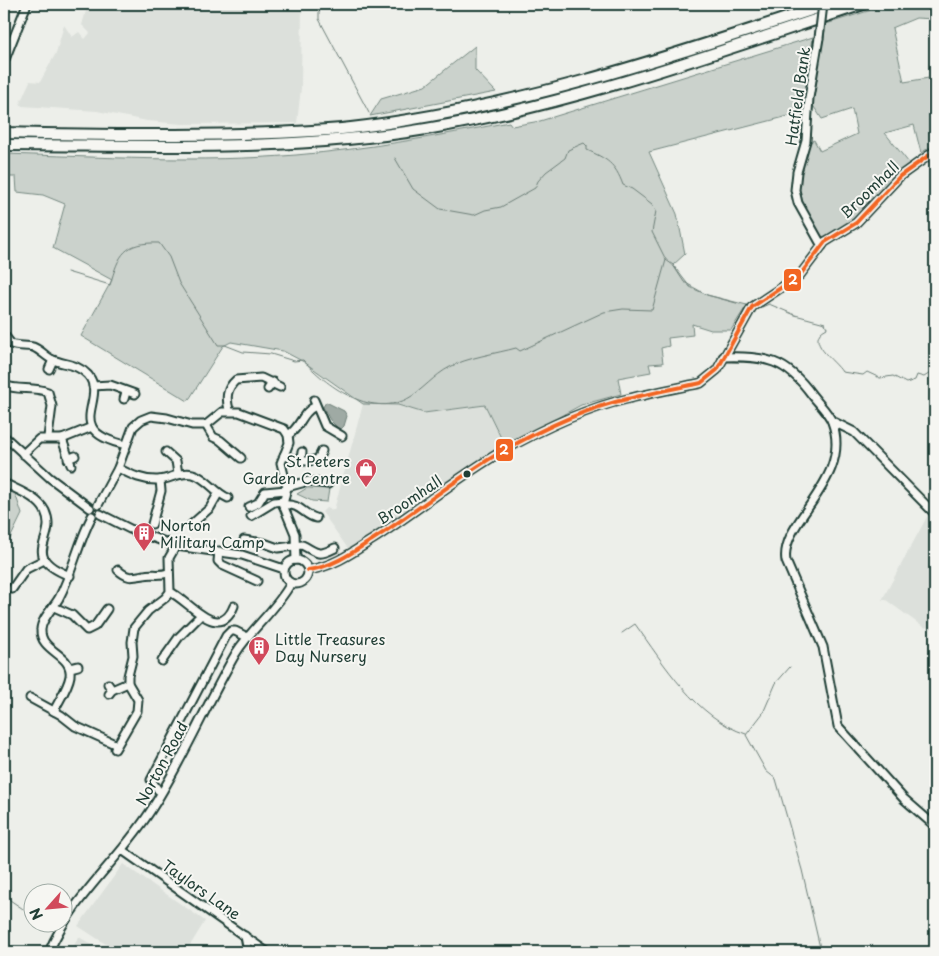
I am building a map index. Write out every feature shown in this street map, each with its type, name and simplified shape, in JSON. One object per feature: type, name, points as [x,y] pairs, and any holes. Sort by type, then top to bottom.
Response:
[{"type":"highway","points":[[4,133],[123,136],[303,132],[420,118],[534,95],[626,69],[829,4]]},
{"type":"highway","points":[[4,145],[194,146],[278,144],[426,129],[536,106],[863,4]]},
{"type":"street","points":[[4,62],[27,4]]},
{"type":"street","name":"Hatfield Bank","points":[[822,246],[798,202],[795,190],[797,172],[806,141],[809,98],[823,4]]},
{"type":"street","name":"Broomhall","points":[[308,570],[326,566],[353,552],[410,516],[500,453],[576,415],[625,399],[701,382],[717,370],[752,307],[800,275],[822,246],[856,223],[900,176],[935,151]]},
{"type":"street","points":[[5,340],[16,346],[31,346],[53,360],[70,363],[86,373],[94,386],[89,420],[92,427],[98,434],[107,439],[126,445]]},
{"type":"street","points":[[723,357],[768,359],[781,364],[800,378],[832,421],[854,432],[935,514]]},
{"type":"street","points":[[50,369],[53,360]]},
{"type":"street","points":[[229,410],[227,396],[229,388],[236,380],[255,377],[273,382],[280,387]]},
{"type":"street","points":[[268,389],[273,382]]},
{"type":"street","points":[[94,386],[110,385],[125,396],[135,394]]},
{"type":"street","points":[[4,387],[31,387],[48,392],[52,406],[48,437]]},
{"type":"street","points":[[288,435],[299,426],[308,410],[315,403],[325,426],[342,436]]},
{"type":"street","points":[[98,505],[118,468],[132,427],[141,420],[151,416],[192,425],[206,425],[222,412],[229,410],[239,412],[256,422],[284,429],[288,435],[289,443],[281,463],[286,489],[283,503],[295,534],[296,560]]},
{"type":"street","points":[[832,421],[835,444],[832,467],[813,503],[789,538],[785,551],[786,561],[823,647],[838,726],[904,799],[935,826]]},
{"type":"street","points":[[206,425],[212,437],[220,440],[241,458]]},
{"type":"street","points":[[23,454],[39,439],[48,437],[62,439],[92,427]]},
{"type":"street","points":[[4,436],[23,454],[90,508],[89,512],[92,516]]},
{"type":"street","points":[[62,439],[71,460]]},
{"type":"street","points":[[284,455],[296,460],[316,460],[322,451]]},
{"type":"street","points":[[166,452],[178,458],[178,474]]},
{"type":"street","points":[[301,460],[302,452]]},
{"type":"street","points":[[118,468],[134,476],[160,480],[178,474],[194,475],[218,494],[228,498]]},
{"type":"street","points":[[156,520],[162,491],[160,480]]},
{"type":"street","points":[[249,507],[258,503],[265,492],[286,489],[309,481],[328,484]]},
{"type":"street","points":[[4,483],[36,500],[45,512],[47,526],[42,546],[44,560],[55,571],[70,576]]},
{"type":"street","points":[[197,523],[210,508],[218,494]]},
{"type":"street","points":[[251,516],[274,502],[302,509],[309,516],[316,518]]},
{"type":"street","points":[[90,508],[93,505],[98,505]]},
{"type":"street","points":[[98,505],[101,509],[100,514]]},
{"type":"street","points":[[92,516],[96,517],[100,514]]},
{"type":"street","points":[[100,514],[130,529],[176,546],[248,556],[284,569]]},
{"type":"street","points":[[54,711],[70,677],[70,668],[61,656],[43,640],[41,630],[43,622],[54,607],[70,576],[82,535],[92,516]]},
{"type":"street","points":[[244,540],[264,543],[278,548],[296,544],[321,554],[336,548]]},
{"type":"street","points":[[36,698],[88,736],[116,747],[137,711],[138,700],[128,683],[133,656],[134,628],[148,611],[166,598],[170,592],[169,558],[176,546]]},
{"type":"street","points":[[219,552],[218,561],[222,565],[257,581]]},
{"type":"street","points":[[12,589],[14,579],[26,569],[44,560]]},
{"type":"street","points":[[296,560],[302,562],[308,570],[308,575],[302,582],[291,583],[285,578],[284,569],[288,563],[296,560]]},
{"type":"street","points":[[118,570],[123,579],[168,573]]},
{"type":"street","name":"Norton Road","points":[[49,952],[79,902],[122,850],[154,807],[216,686],[246,637],[285,594],[291,583]]},
{"type":"street","points":[[170,592],[180,597],[200,616],[216,621],[224,618],[231,612],[234,606]]},
{"type":"street","points":[[54,607],[72,615],[88,630],[95,626],[107,609]]},
{"type":"street","points":[[162,661],[179,637],[200,616]]},
{"type":"street","points":[[158,790],[151,780],[226,636],[230,631],[236,631],[246,637]]},
{"type":"street","points":[[70,668],[78,666]]},
{"type":"street","points":[[110,689],[128,683]]},
{"type":"street","name":"Taylors Lane","points":[[122,850],[266,952]]},
{"type":"street","points":[[246,936],[248,952]]},
{"type":"shaded area","points":[[88,4],[302,4],[301,88],[297,123],[182,124],[147,121],[97,111],[22,106],[20,103],[30,81],[40,82],[56,53],[64,25],[72,37],[79,32],[85,39],[90,33],[82,25]]},
{"type":"shaded area","points":[[891,4],[935,4],[935,25],[934,19],[916,18],[892,28],[904,82],[935,77],[935,144],[921,153],[914,125],[885,133],[909,163],[856,217],[832,234],[821,237],[799,196],[798,183],[808,143],[814,140],[820,151],[857,134],[852,109],[822,119],[812,104],[826,24]]},
{"type":"shaded area","points":[[813,37],[804,112],[649,152],[677,214],[685,254],[673,265],[690,287],[707,295],[747,305],[731,330],[711,330],[692,324],[693,335],[668,338],[669,346],[661,348],[663,363],[649,364],[651,372],[618,378],[621,394],[581,405],[505,446],[485,405],[424,413],[398,405],[363,404],[304,362],[283,351],[231,342],[223,346],[188,401],[81,336],[112,280],[53,248],[65,204],[43,195],[17,192],[16,177],[4,177],[4,154],[150,159],[260,157],[376,146],[509,122],[512,126],[540,121]]},
{"type":"shaded area","points":[[475,46],[475,70],[496,92],[370,116],[381,99],[425,86]]},
{"type":"shaded area","points":[[326,402],[344,411],[347,416],[344,426],[340,430],[330,420],[323,407]]},
{"type":"shaded area","points":[[363,404],[398,405],[424,413],[485,405],[505,446],[349,550],[322,512],[326,508],[334,510]]},
{"type":"shaded area","points":[[4,487],[15,493],[22,514],[4,551]]},
{"type":"shaded area","points":[[307,488],[329,489],[327,502],[312,501],[297,494]]},
{"type":"shaded area","points":[[929,513],[935,519],[935,629],[923,627],[886,600],[882,600]]},
{"type":"shaded area","points":[[123,864],[205,921],[186,952],[118,952],[78,926]]},
{"type":"shaded area","points":[[79,937],[104,952],[70,952]]},
{"type":"waterway","points":[[319,4],[319,19],[369,113]]},
{"type":"waterway","points":[[395,158],[413,189],[440,209],[474,215],[485,210],[501,207],[535,188],[546,172],[565,158],[568,150],[584,143],[587,146],[587,150],[610,163],[623,185],[632,189],[652,204],[656,211],[652,232],[666,260],[673,265],[684,282],[707,295],[740,304]]},
{"type":"waterway","points":[[67,272],[110,285],[120,258],[125,252],[138,245],[159,243],[169,257],[179,283],[218,345],[225,345],[243,352],[271,354],[294,361],[303,360],[324,379],[349,396],[363,402],[393,404],[407,399],[444,370],[456,364],[516,348],[520,351],[604,312],[623,309],[652,310],[666,260]]},
{"type":"waterway","points":[[762,307],[769,304],[795,315],[825,323],[827,328],[820,333],[818,338],[819,344],[842,372],[863,375],[867,372],[880,378],[893,376],[906,383],[915,380],[917,375],[924,377],[935,370]]},
{"type":"waterway","points":[[622,633],[635,624],[670,672],[697,703],[712,716],[746,734]]},
{"type":"waterway","points":[[790,667],[776,683],[763,713],[746,735],[766,771],[776,779],[802,870],[821,952]]},
{"type":"waterway","points":[[4,896],[22,908]]},
{"type":"transit line","name":"2","points":[[308,570],[334,563],[388,529],[484,462],[546,428],[578,414],[611,403],[701,383],[717,370],[752,307],[800,275],[825,242],[856,223],[900,176],[935,151]]},
{"type":"place","name":"St Peters Garden Centre","points":[[366,488]]},
{"type":"place","name":"Norton Military Camp","points":[[144,552]]},
{"type":"place","name":"Little Treasures Day Nursery","points":[[259,666]]}]
